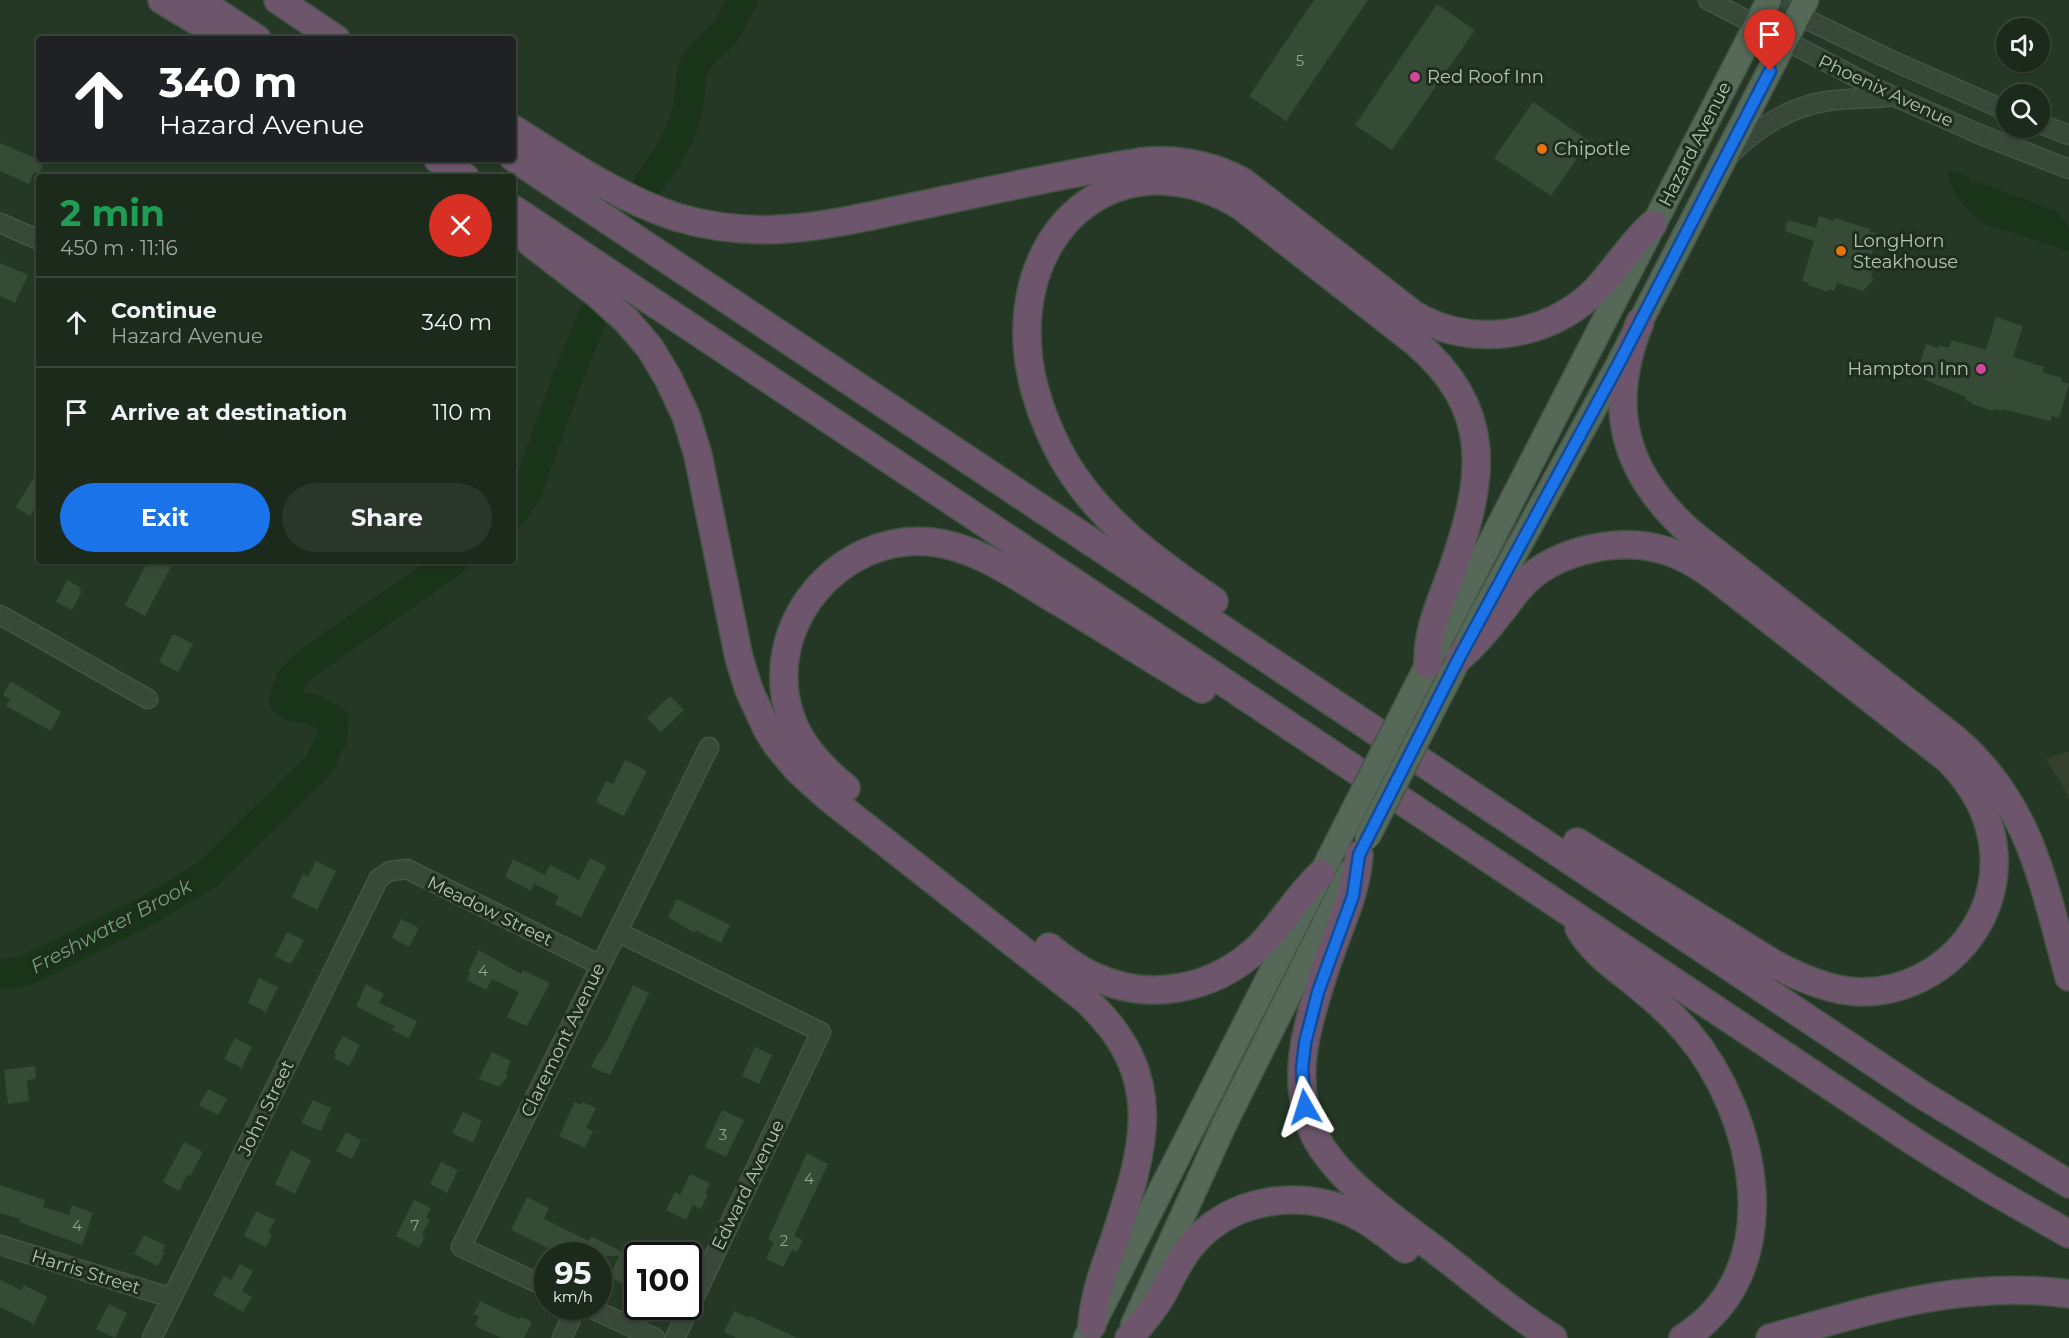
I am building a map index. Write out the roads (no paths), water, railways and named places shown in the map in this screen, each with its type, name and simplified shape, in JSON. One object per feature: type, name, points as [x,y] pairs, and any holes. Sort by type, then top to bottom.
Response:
[{"type":"highway","points":[[162,0],[209,28],[228,36]]},
{"type":"highway","points":[[198,0],[252,36]]},
{"type":"highway","points":[[278,0],[331,35]]},
{"type":"highway","points":[[516,131],[612,188],[656,210],[716,226],[756,231],[820,226],[1132,163],[1169,160],[1197,164],[1214,168],[1243,182],[1413,314],[1443,328],[1468,333],[1499,334],[1520,331],[1564,314],[1596,289],[1632,244],[1653,224]]},
{"type":"highway","points":[[516,159],[1498,810],[1921,1094],[2069,1184]]},
{"type":"highway","points":[[442,162],[460,174]]},
{"type":"highway","points":[[1262,655],[1231,615],[1145,551],[1094,502],[1073,475],[1057,448],[1036,393],[1029,358],[1027,329],[1031,298],[1041,261],[1058,231],[1077,210],[1126,184],[1151,180],[1176,181],[1200,186],[1226,197],[1414,341],[1439,364],[1453,382],[1473,428],[1477,448],[1477,471],[1463,536],[1430,631],[1428,664]]},
{"type":"highway","points":[[516,211],[1913,1141],[1990,1189],[2069,1234]]},
{"type":"highway","points":[[516,225],[531,243],[597,293],[627,321],[650,348],[673,387],[686,416],[698,455],[743,671],[758,711],[777,745],[798,770],[829,798],[1086,1000],[1113,1027],[1130,1055],[1141,1093],[1141,1133],[1128,1195],[1096,1293],[1089,1332]]},
{"type":"highway","points":[[1640,322],[1632,341],[1627,364],[1623,411],[1631,451],[1644,479],[1668,511],[1692,534],[1955,739],[1985,768],[2006,795],[2024,829],[2041,878],[2069,977]]},
{"type":"highway","points":[[1265,710],[1215,696],[998,566],[965,550],[933,542],[904,542],[879,548],[856,556],[831,574],[816,590],[798,617],[789,644],[784,672],[787,704],[795,729],[808,750],[829,774],[1067,961],[1103,980],[1133,988],[1162,990],[1192,986],[1218,976],[1239,964],[1259,946],[1321,874]]},
{"type":"highway","points":[[1459,658],[1485,632],[1522,585],[1537,572],[1556,561],[1588,550],[1622,545],[1649,547],[1677,555],[1699,566],[1720,581],[1949,760],[1969,783],[1986,815],[1994,849],[1993,880],[1985,907],[1975,929],[1943,966],[1925,976],[1894,987],[1872,991],[1847,991],[1812,981],[1774,964],[1548,824],[1498,810]]},
{"type":"highway","points":[[1363,846],[1353,896],[1318,992],[1304,1050],[1302,1087],[1311,1126],[1329,1158],[1364,1193],[1520,1316],[1553,1338]]},
{"type":"highway","points":[[1572,914],[1583,935],[1595,950],[1663,1007],[1696,1043],[1724,1087],[1743,1137],[1752,1202],[1752,1227],[1747,1250],[1739,1274],[1722,1302],[1708,1319],[1683,1338]]},
{"type":"highway","points":[[1128,1338],[1154,1308],[1185,1253],[1209,1228],[1227,1216],[1250,1206],[1290,1200],[1327,1204],[1368,1221],[1519,1338]]},
{"type":"highway","points":[[1770,1338],[1933,1296],[1983,1290],[2069,1294]]},
{"type":"main road","name":"Hazard Avenue","points":[[1089,1332],[1768,0]]},
{"type":"main road","name":"Hazard Avenue","points":[[1128,1338],[1229,1115],[1363,846],[1459,658],[1640,322],[1802,8]]},
{"type":"street","name":"Phoenix Avenue","points":[[1708,0],[1893,96],[2069,170]]},
{"type":"street","name":"Phoenix Avenue","points":[[1768,0],[1802,8],[1893,61],[1996,106]]},
{"type":"street","points":[[1721,166],[1754,134],[1799,108],[1828,101],[1893,96]]},
{"type":"street","points":[[2050,128],[2069,135]]},
{"type":"street","points":[[0,223],[36,239]]},
{"type":"street","points":[[0,615],[148,699]]},
{"type":"street","name":"Claremont Avenue","points":[[534,1281],[461,1247],[709,747]]},
{"type":"street","name":"Meadow Street","points":[[379,878],[390,871],[407,869],[600,965]]},
{"type":"street","name":"John Street","points":[[152,1338],[379,878]]},
{"type":"street","name":"Edward Avenue","points":[[618,932],[821,1032],[675,1338]]},
{"type":"street","name":"Harris Street","points":[[0,1245],[172,1298]]},
{"type":"street","points":[[612,1318],[655,1338]]},
{"type":"street","points":[[562,1338],[570,1320]]},
{"type":"waterway","name":"Freshwater Brook","points":[[648,184],[667,157],[682,128],[696,62],[725,32],[743,0]]},
{"type":"waterway","name":"Freshwater Brook","points":[[516,508],[527,491],[568,377],[593,316]]},
{"type":"waterway","name":"Freshwater Brook","points":[[0,974],[23,972],[143,913],[208,874],[318,766],[331,740],[334,720],[312,709],[291,706],[284,700],[291,680],[306,664],[449,564]]},
{"type":"place","name":"Red Roof Inn","points":[[1415,77]]},
{"type":"place","name":"Chipotle","points":[[1542,149]]},
{"type":"place","name":"LongHorn Steakhouse","points":[[1841,251]]},
{"type":"place","name":"Hampton Inn","points":[[1981,369]]}]
